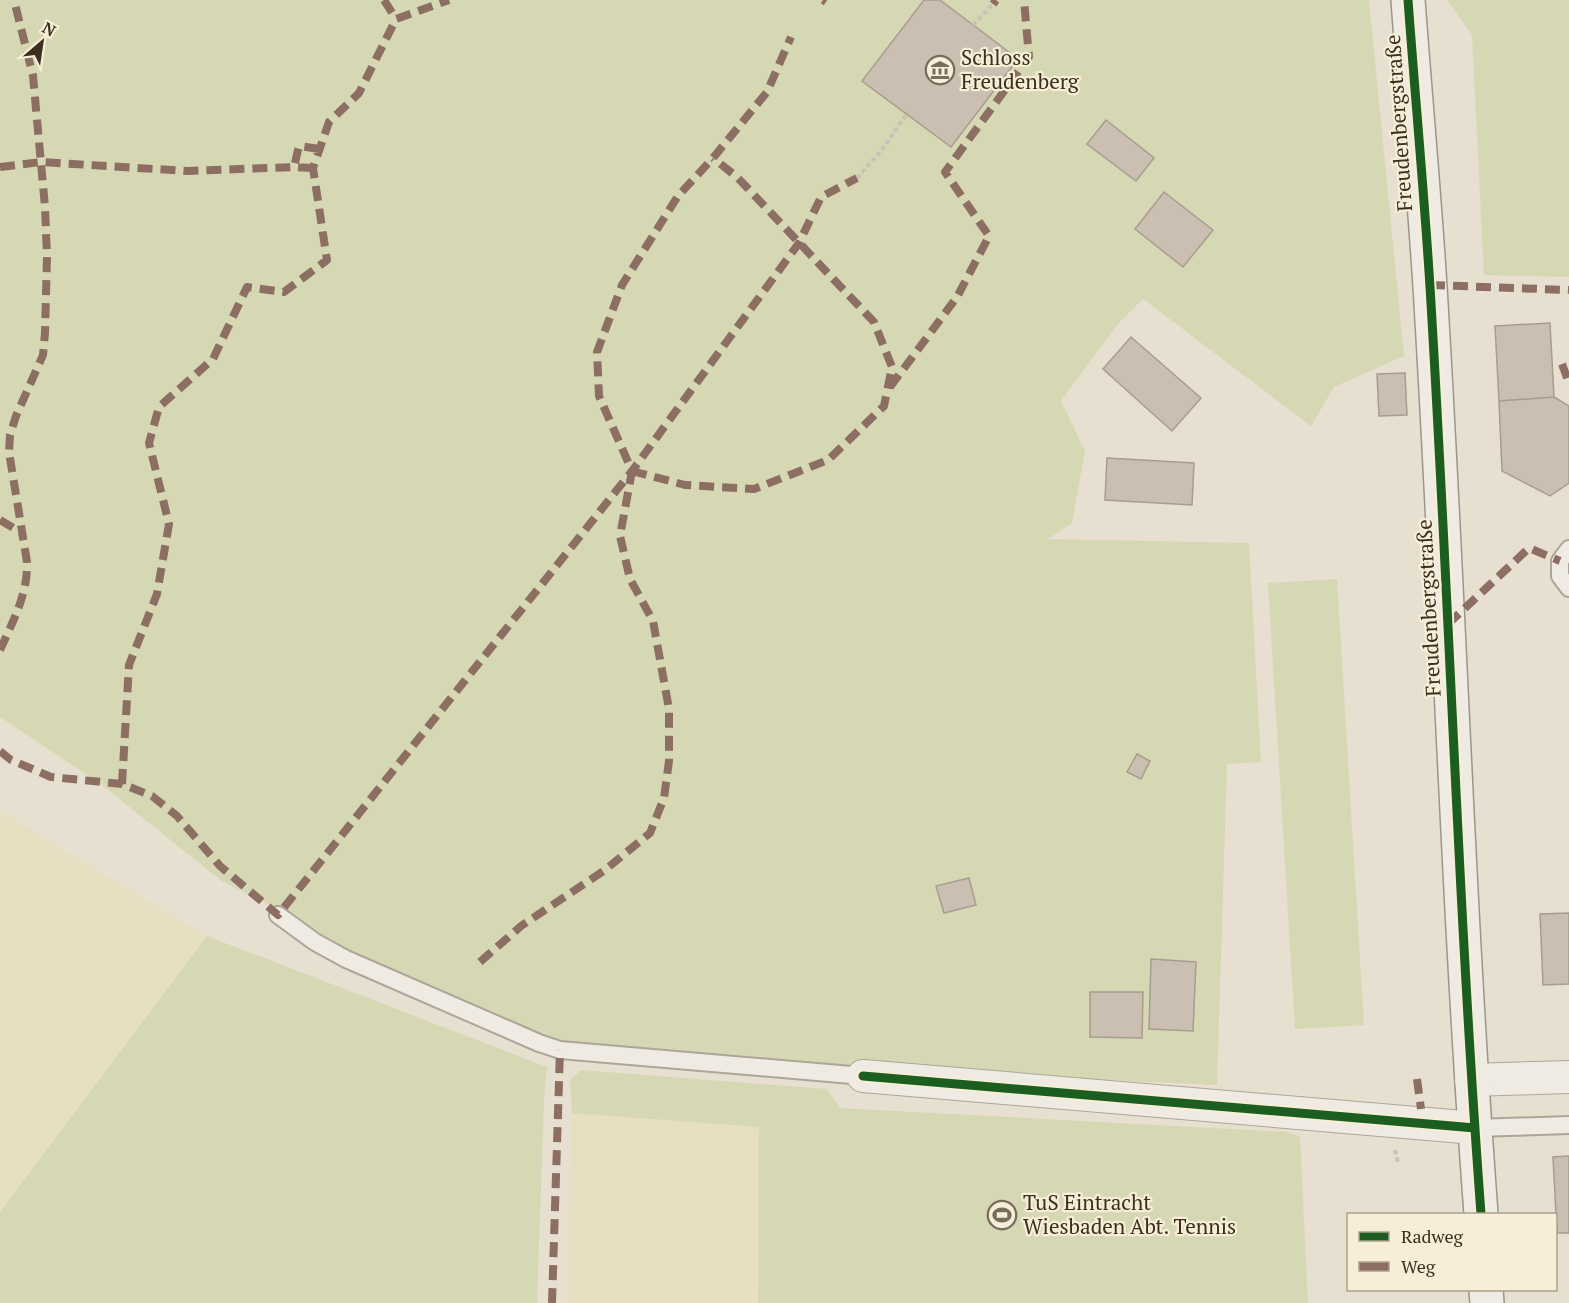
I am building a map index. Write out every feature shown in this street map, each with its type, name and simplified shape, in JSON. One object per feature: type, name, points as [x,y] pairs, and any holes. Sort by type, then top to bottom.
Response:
[{"type":"street","name":"Freudenbergstraße","points":[[1408,0],[1430,285],[1462,933],[1481,1213]]},
{"type":"street","points":[[863,1076],[1475,1128]]},
{"type":"street","points":[[1471,1080],[1569,1077]]},
{"type":"lane","points":[[1569,549],[1560,561],[1560,576],[1569,588]]},
{"type":"lane","points":[[278,915],[315,942],[346,959],[538,1043],[560,1050],[863,1076]]},
{"type":"lane","points":[[1475,1128],[1569,1125]]},
{"type":"path","points":[[974,25],[993,4]]},
{"type":"path","points":[[857,178],[881,151],[907,114]]},
{"type":"shaded area","points":[[0,811],[207,936],[0,1212]]},
{"type":"shaded area","points":[[572,1113],[759,1127],[758,1303],[566,1303]]},
{"type":"green space","points":[[0,0],[1369,0],[1404,356],[1334,387],[1311,426],[1143,299],[1117,325],[1061,401],[1085,451],[1072,523],[1048,539],[1249,543],[1261,762],[1227,764],[1217,1085],[1022,1076],[875,1073],[563,1046],[330,943],[270,905],[223,882],[102,785],[0,717]]},
{"type":"green space","points":[[1447,0],[1569,0],[1569,277],[1484,275],[1472,35]]},
{"type":"green space","points":[[1337,579],[1364,1025],[1295,1029],[1268,583]]},
{"type":"green space","points":[[207,936],[547,1067],[537,1303],[0,1303],[0,1212]]},
{"type":"green space","name":"TuS Eintracht Wiesbaden Abt. Tennis","points":[[581,1070],[827,1089],[840,1108],[838,1108],[1288,1132],[1300,1137],[1308,1303],[758,1303],[759,1127],[572,1113],[570,1080]]},
{"type":"building","name":"Schloss Freudenberg","points":[[924,0],[940,0],[1018,59],[951,147],[862,81]]},
{"type":"building","points":[[1106,120],[1154,158],[1136,181],[1087,144]]},
{"type":"building","points":[[1164,192],[1213,230],[1183,267],[1135,229]]},
{"type":"building","points":[[1550,323],[1554,397],[1499,401],[1495,326]]},
{"type":"building","points":[[1131,337],[1201,398],[1172,431],[1103,369]]},
{"type":"building","points":[[1405,373],[1407,415],[1379,416],[1377,374]]},
{"type":"building","points":[[1554,397],[1569,406],[1569,483],[1550,496],[1502,471],[1499,401]]},
{"type":"building","points":[[1107,458],[1194,463],[1192,505],[1105,500]]},
{"type":"building","points":[[1137,754],[1150,761],[1141,779],[1127,772]]},
{"type":"building","points":[[969,878],[976,905],[944,913],[936,886]]},
{"type":"building","points":[[1569,913],[1569,984],[1543,985],[1540,914]]},
{"type":"building","points":[[1151,959],[1196,962],[1193,1031],[1149,1029]]},
{"type":"building","points":[[1090,992],[1143,992],[1142,1038],[1090,1037]]},
{"type":"building","points":[[1569,1156],[1569,1233],[1557,1233],[1553,1157]]},
{"type":"marked path","points":[[0,650],[19,607],[27,574],[9,452],[10,435],[43,355],[47,257],[45,207],[33,76],[14,0]]},
{"type":"marked path","points":[[384,0],[396,19]]},
{"type":"marked path","points":[[122,784],[129,665],[157,594],[169,524],[149,443],[159,407],[213,359],[247,287],[284,292],[327,260],[313,168],[329,122],[359,93],[396,19],[449,0]]},
{"type":"marked path","points":[[993,4],[996,0]]},
{"type":"marked path","points":[[890,387],[957,297],[989,236],[945,172],[1029,57],[1024,0]]},
{"type":"marked path","points":[[480,962],[521,926],[605,870],[650,833],[664,798],[669,761],[669,709],[653,621],[630,579],[620,536],[632,471],[599,396],[597,352],[622,285],[678,196],[713,158],[767,92],[791,37]]},
{"type":"marked path","points":[[313,168],[294,167],[299,146],[319,149]]},
{"type":"marked path","points":[[632,471],[685,485],[754,489],[828,460],[884,406],[892,367],[874,322],[737,177],[713,158]]},
{"type":"marked path","points":[[0,167],[41,162],[187,171],[294,167]]},
{"type":"marked path","points":[[0,751],[11,760],[51,777],[122,784],[152,796],[177,816],[220,866],[278,915],[632,471],[799,243],[821,197],[857,178]]},
{"type":"marked path","points":[[1430,285],[1569,290]]},
{"type":"marked path","points":[[1562,364],[1569,383]]},
{"type":"marked path","points":[[0,520],[22,533]]},
{"type":"marked path","points":[[1448,624],[1529,548],[1560,561]]},
{"type":"marked path","points":[[552,1303],[560,1050]]},
{"type":"marked path","points":[[1417,1079],[1421,1109]]},
{"type":"cycle path","points":[[1408,0],[1430,287],[1466,983],[1481,1213]]},
{"type":"cycle path","points":[[863,1076],[1475,1128]]},
{"type":"place","name":"Schloss Freudenberg","points":[[940,70]]},
{"type":"place","name":"TuS Eintracht Wiesbaden Abt. Tennis","points":[[1002,1215]]}]
